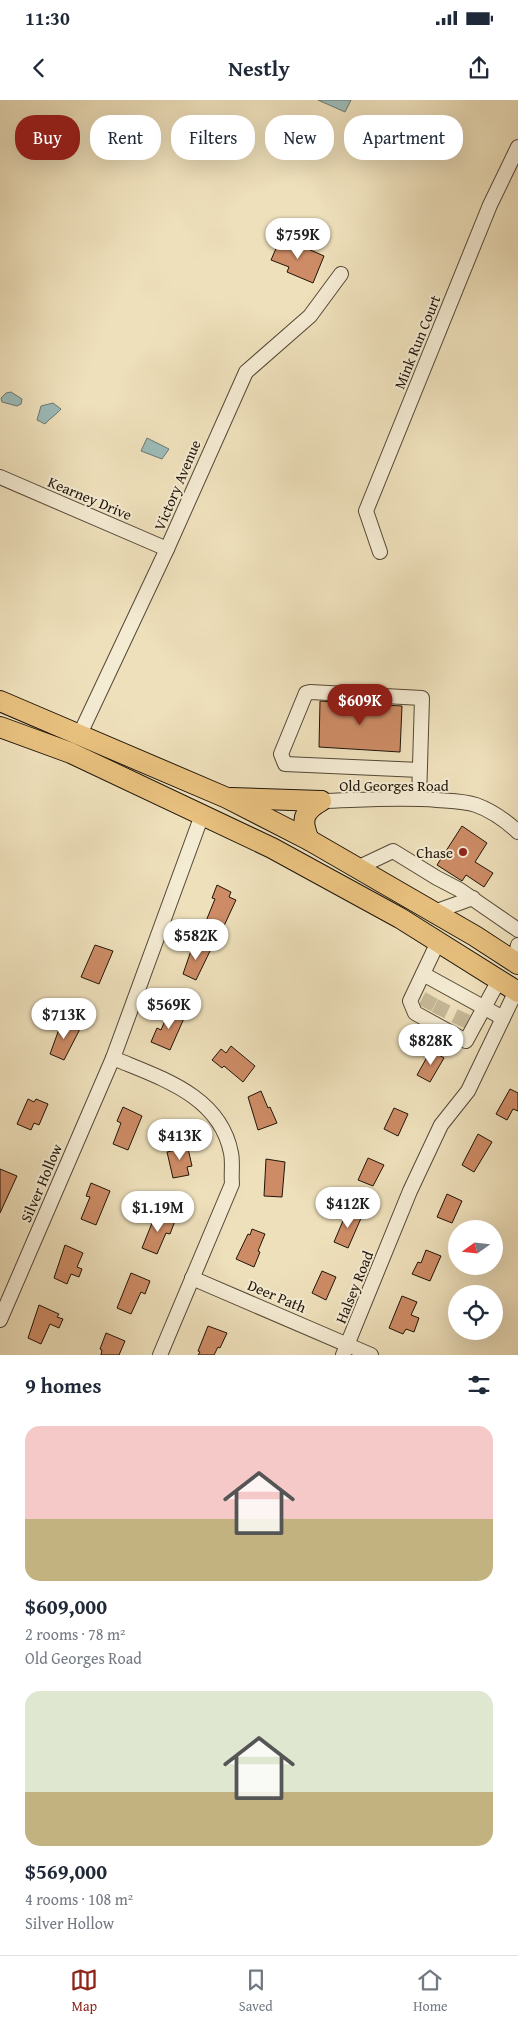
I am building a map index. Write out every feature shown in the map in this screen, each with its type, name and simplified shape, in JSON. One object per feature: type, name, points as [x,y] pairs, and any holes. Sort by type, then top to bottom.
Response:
[{"type":"highway","points":[[0,701],[202,815],[272,848],[400,918],[517,992]]},
{"type":"highway","points":[[5,732],[75,744],[227,798],[309,840],[517,957]]},
{"type":"highway","points":[[227,798],[321,801]]},
{"type":"highway","points":[[309,840],[304,828],[304,818],[310,808],[321,801]]},
{"type":"street","name":"Mink Run Court","points":[[380,552],[366,511],[490,205],[518,147]]},
{"type":"street","name":"Victory Avenue","points":[[75,744],[167,549],[246,372],[310,316],[341,274]]},
{"type":"street","name":"Kearney Drive","points":[[0,476],[167,549]]},
{"type":"street","points":[[419,799],[420,770],[422,698],[306,693],[281,754],[285,764],[420,770]]},
{"type":"street","name":"Old Georges Road","points":[[321,801],[419,799],[456,801],[474,804],[501,817],[518,832]]},
{"type":"street","name":"Silver Hollow","points":[[0,1320],[113,1058],[202,815]]},
{"type":"street","points":[[357,868],[393,851],[473,898],[518,930]]},
{"type":"street","points":[[434,912],[473,898]]},
{"type":"street","points":[[438,942],[410,1001],[415,1013],[430,1016],[458,1031],[466,1041],[474,1007],[499,980]]},
{"type":"street","points":[[423,974],[443,992],[503,1018]]},
{"type":"street","name":"Halsey Road","points":[[345,1349],[410,1191],[441,1125],[468,1092],[517,992]]},
{"type":"street","points":[[113,1058],[180,1086],[204,1104],[224,1131],[231,1153],[232,1184],[160,1355]]},
{"type":"street","name":"Deer Path","points":[[192,1278],[345,1349],[371,1355]]},
{"type":"water","points":[[318,100],[351,100],[345,112]]},
{"type":"water","points":[[11,392],[22,399],[21,404],[17,406],[2,402],[1,398],[6,393]]},
{"type":"water","points":[[53,403],[61,409],[45,424],[37,420],[41,406]]},
{"type":"water","points":[[147,438],[169,449],[162,459],[141,451]]},
{"type":"building","points":[[281,237],[324,256],[313,283],[287,272],[289,267],[271,260]]},
{"type":"building","points":[[320,701],[402,706],[400,752],[319,747]]},
{"type":"building","name":"Chase","points":[[462,826],[487,843],[475,862],[493,873],[484,887],[466,875],[462,881],[437,865]]},
{"type":"building","points":[[217,885],[231,892],[229,897],[236,900],[223,928],[206,921],[215,899],[212,898]]},
{"type":"building","points":[[194,942],[211,949],[196,980],[183,974]]},
{"type":"building","points":[[95,945],[113,951],[99,984],[81,977]]},
{"type":"building","points":[[170,1009],[185,1016],[170,1050],[151,1042],[157,1028],[161,1030]]},
{"type":"building","points":[[62,1021],[80,1029],[64,1060],[50,1054]]},
{"type":"building","points":[[231,1046],[255,1066],[243,1082],[224,1066],[222,1068],[212,1060],[221,1049],[226,1053]]},
{"type":"building","points":[[431,1050],[444,1058],[430,1082],[417,1075]]},
{"type":"building","points":[[510,1089],[518,1093],[518,1111],[513,1109],[507,1120],[496,1114]]},
{"type":"building","points":[[261,1091],[277,1123],[258,1130],[248,1097]]},
{"type":"building","points":[[28,1099],[34,1102],[36,1099],[48,1104],[39,1125],[34,1123],[31,1130],[17,1124]]},
{"type":"building","points":[[123,1107],[142,1116],[128,1150],[113,1144],[121,1123],[117,1121]]},
{"type":"building","points":[[394,1108],[408,1114],[398,1136],[384,1129]]},
{"type":"building","points":[[478,1134],[492,1142],[474,1172],[462,1165]]},
{"type":"building","points":[[187,1144],[192,1166],[187,1167],[189,1175],[173,1178],[167,1152],[176,1150],[175,1146]]},
{"type":"building","points":[[368,1158],[384,1165],[373,1186],[358,1180]]},
{"type":"building","points":[[266,1159],[285,1162],[282,1197],[264,1196]]},
{"type":"building","points":[[0,1169],[17,1176],[0,1213]]},
{"type":"building","points":[[91,1183],[110,1191],[96,1225],[81,1219],[90,1197],[86,1196]]},
{"type":"building","points":[[447,1194],[462,1201],[453,1220],[448,1221],[437,1217]]},
{"type":"building","points":[[348,1209],[362,1216],[348,1248],[334,1242]]},
{"type":"building","points":[[156,1213],[175,1221],[170,1234],[166,1233],[157,1254],[142,1248]]},
{"type":"building","points":[[252,1229],[265,1234],[254,1267],[236,1259]]},
{"type":"building","points":[[65,1245],[83,1253],[77,1267],[82,1269],[79,1277],[71,1274],[67,1284],[54,1278]]},
{"type":"building","points":[[426,1250],[441,1256],[430,1281],[412,1274],[418,1262],[421,1263]]},
{"type":"building","points":[[322,1271],[336,1277],[326,1300],[312,1293]]},
{"type":"building","points":[[131,1273],[150,1281],[145,1294],[141,1292],[131,1314],[117,1308]]},
{"type":"building","points":[[402,1296],[417,1302],[411,1315],[419,1318],[414,1332],[406,1329],[403,1334],[389,1328]]},
{"type":"building","points":[[39,1305],[59,1314],[57,1317],[63,1319],[59,1328],[50,1324],[41,1344],[28,1338]]},
{"type":"building","points":[[208,1326],[227,1333],[220,1348],[218,1347],[214,1355],[198,1355],[200,1352],[198,1351]]},
{"type":"building","points":[[106,1333],[125,1341],[119,1355],[101,1355],[102,1350],[100,1349]]},
{"type":"tunnel","points":[[425,1008],[433,993]]},
{"type":"tunnel","points":[[438,1015],[446,999]]},
{"type":"tunnel","points":[[458,1025],[465,1010]]},
{"type":"place","name":"Chase","points":[[463,852]]}]
